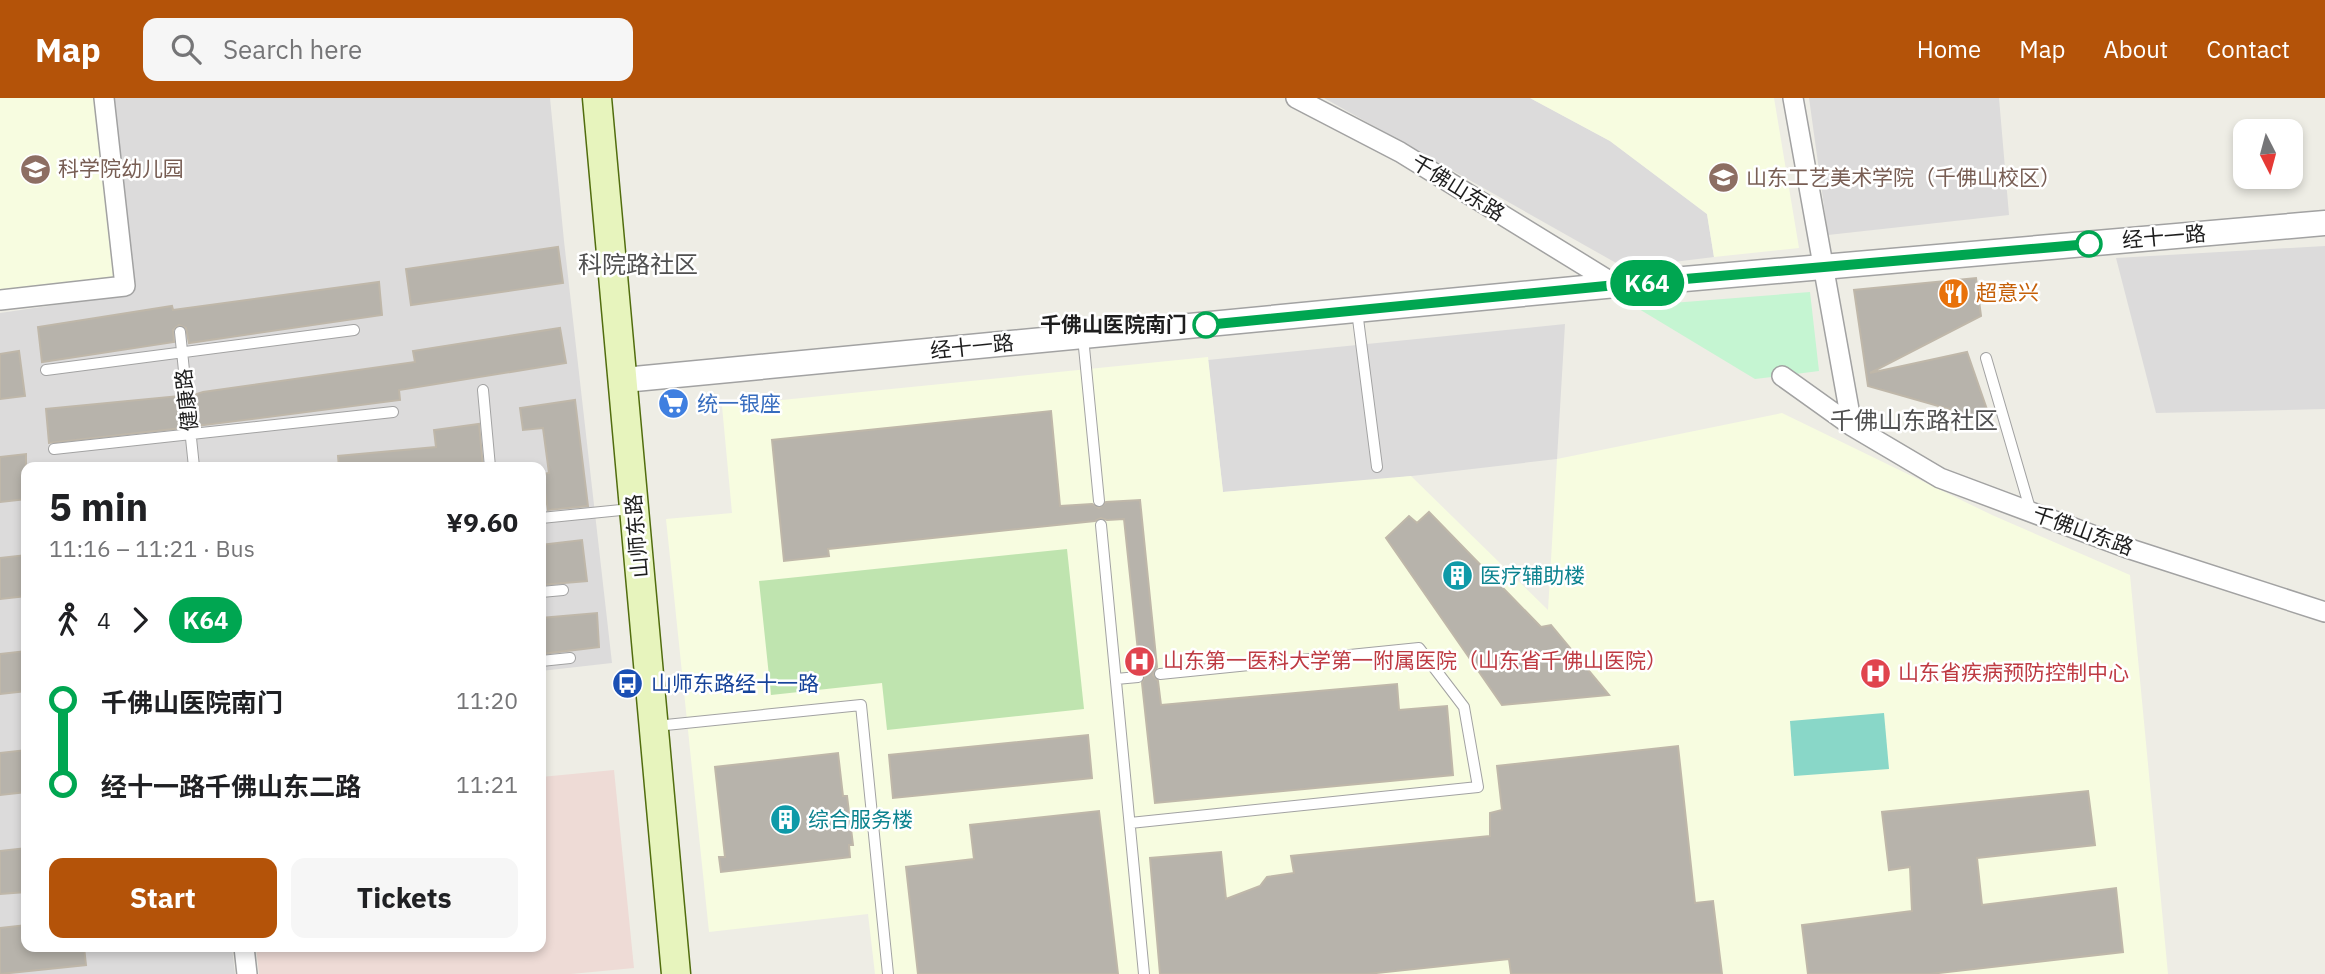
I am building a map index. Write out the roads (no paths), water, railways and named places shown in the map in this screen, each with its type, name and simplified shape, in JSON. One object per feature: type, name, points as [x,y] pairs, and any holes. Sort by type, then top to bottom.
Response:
[{"type":"main road","name":"山师东路","points":[[597,98],[676,974]]},
{"type":"street","points":[[0,300],[125,286],[104,98]]},
{"type":"street","name":"千佛山东路","points":[[1296,98],[1400,152],[1616,285]]},
{"type":"street","points":[[1793,98],[1852,426]]},
{"type":"street","name":"经十一路","points":[[624,380],[1616,285],[2325,223]]},
{"type":"street","name":"千佛山东路","points":[[1782,376],[1852,426],[1940,478],[2127,548],[2325,612]]},
{"type":"street","points":[[245,952],[247,974]]},
{"type":"lane","points":[[1357,310],[1377,467]]},
{"type":"lane","points":[[46,370],[354,330]]},
{"type":"lane","name":"健康路","points":[[180,332],[194,462]]},
{"type":"lane","points":[[1083,337],[1098,501]]},
{"type":"lane","points":[[1986,358],[2031,512]]},
{"type":"lane","points":[[483,390],[490,462]]},
{"type":"lane","points":[[54,449],[393,412]]},
{"type":"lane","points":[[546,518],[635,509]]},
{"type":"lane","points":[[1101,526],[1144,974]]},
{"type":"lane","points":[[546,592],[563,590]]},
{"type":"lane","points":[[1130,823],[1478,787],[1464,707],[1419,648],[1160,674]]},
{"type":"lane","points":[[546,660],[570,658]]},
{"type":"lane","points":[[1116,679],[1138,677]]},
{"type":"lane","points":[[653,726],[861,705],[888,974]]},
{"type":"place","name":"科学院幼儿园","points":[[35,169]]},
{"type":"place","name":"山东工艺美术学院（千佛山校区）","points":[[1723,178]]},
{"type":"place","name":"超意兴","points":[[1953,293]]},
{"type":"place","name":"千佛山医院南门","points":[[1206,325]]},
{"type":"place","name":"统一银座","points":[[674,404]]},
{"type":"place","name":"医疗辅助楼","points":[[1457,576]]},
{"type":"place","name":"山东第一医科大学第一附属医院（山东省千佛山医院）","points":[[1140,661]]},
{"type":"place","name":"山东省疾病预防控制中心","points":[[1875,673]]},
{"type":"place","name":"山师东路经十一路","points":[[628,684]]},
{"type":"place","name":"综合服务楼","points":[[785,820]]},
{"type":"district","name":"科院路社区","points":[[638,265]]},
{"type":"district","name":"千佛山东路社区","points":[[1914,421]]}]
